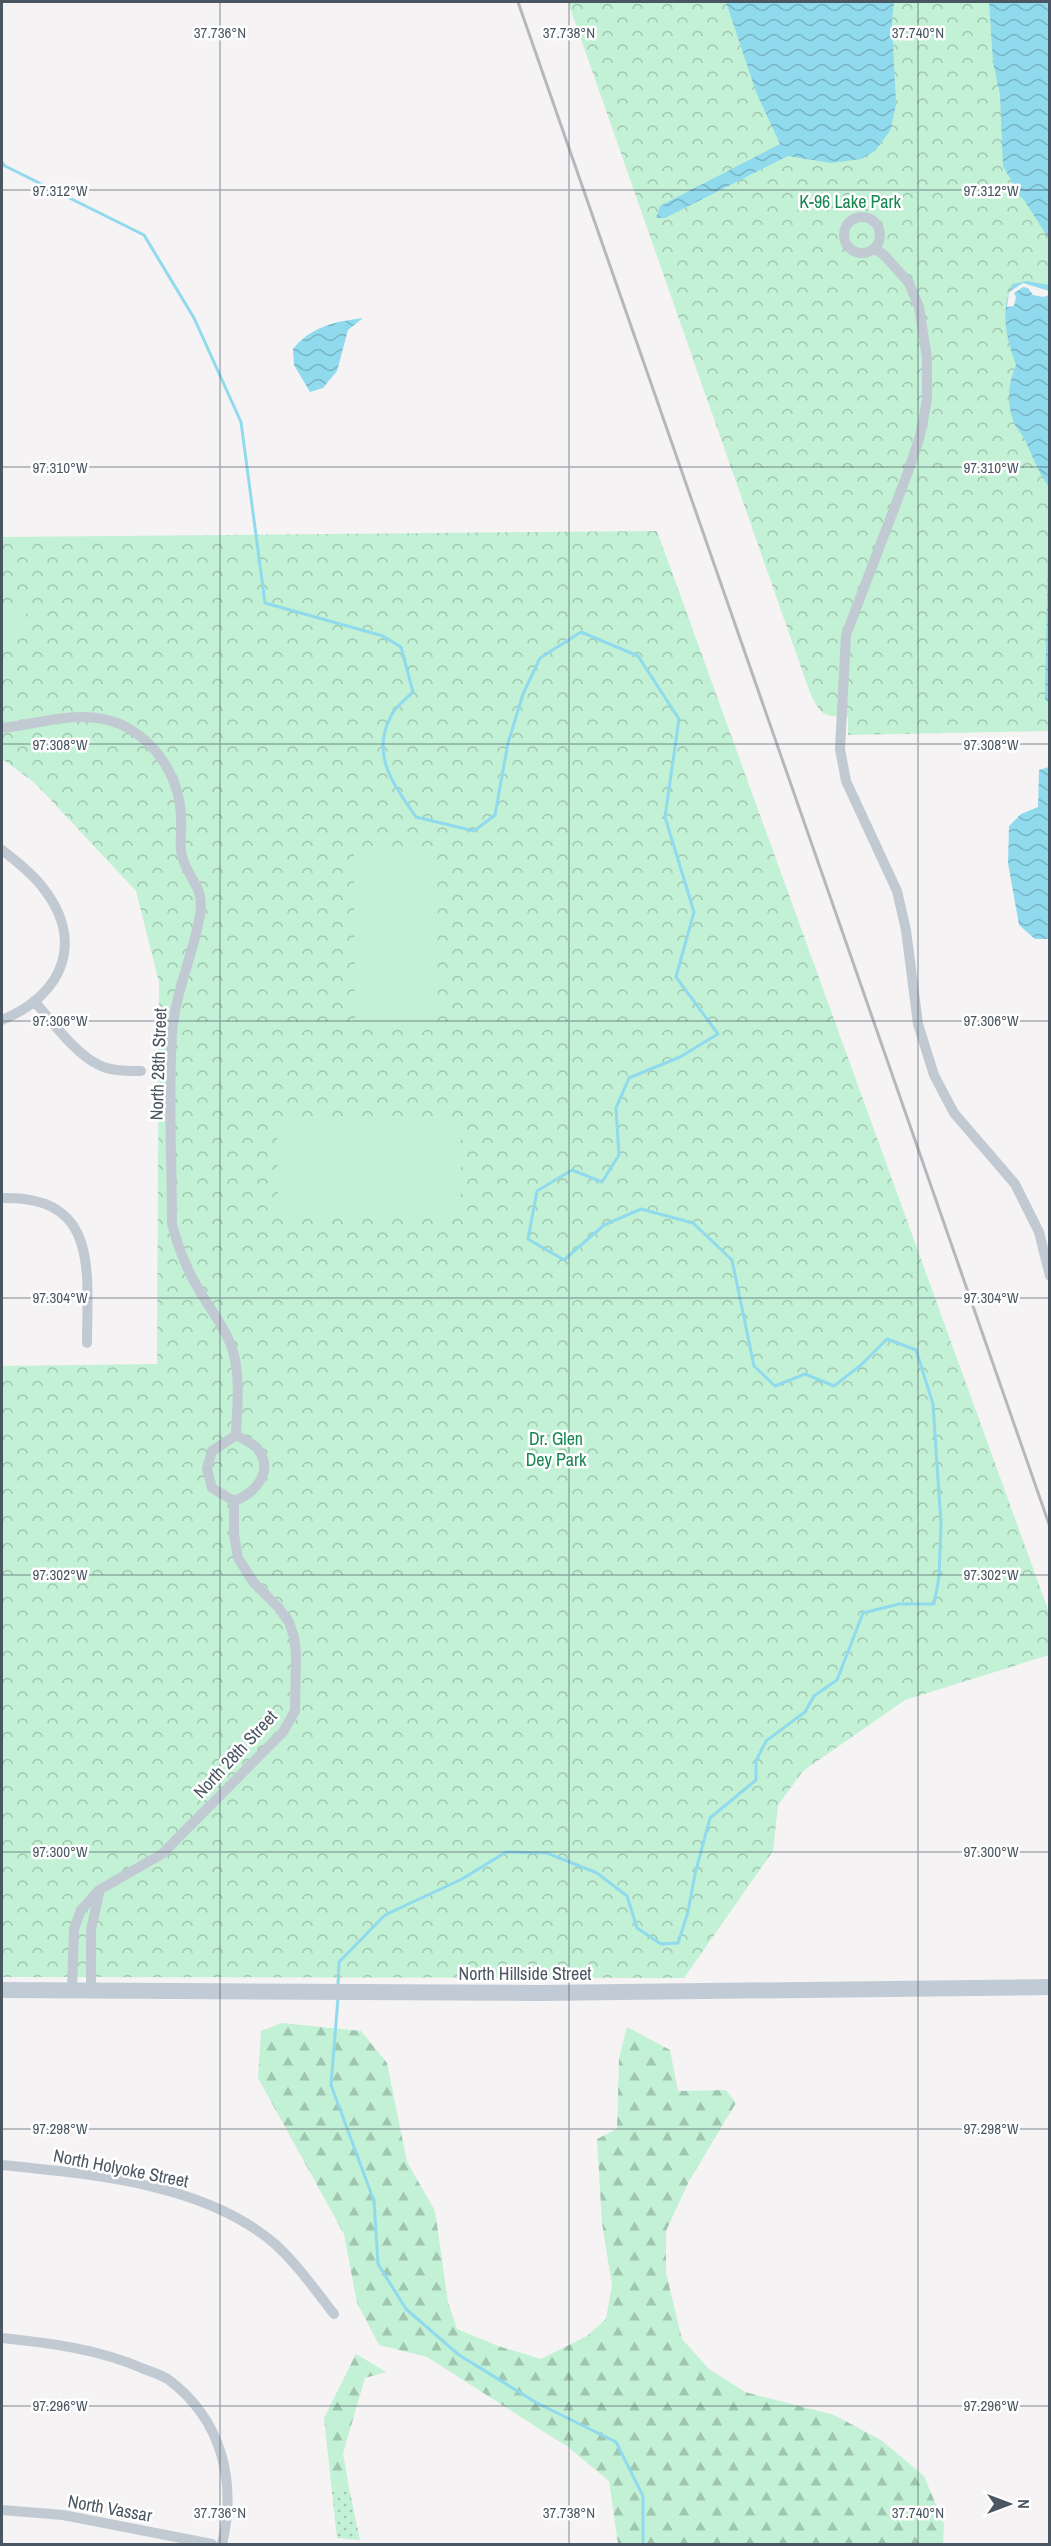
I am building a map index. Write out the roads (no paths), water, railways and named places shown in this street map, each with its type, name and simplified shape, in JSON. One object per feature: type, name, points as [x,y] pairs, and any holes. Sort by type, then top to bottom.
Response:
[{"type":"main road","name":"North Hillside Street","points":[[2,1990],[380,1993],[1050,1987]]},
{"type":"street","points":[[875,248],[909,283],[919,307],[927,357],[927,400],[920,436],[908,472],[846,635],[840,749],[846,781],[897,891],[906,930],[918,1024],[934,1074],[954,1113],[1015,1184],[1039,1232],[1050,1276]]},
{"type":"street","name":"North 28th Street","points":[[2,728],[70,717],[106,719],[122,724],[146,741],[165,764],[180,799],[182,858],[201,896],[200,915],[174,1012],[172,1224],[179,1252],[198,1289],[218,1316],[232,1349],[237,1381],[236,1435]]},
{"type":"street","points":[[2,850],[40,883],[59,914],[63,927],[62,965],[45,992],[2,1020]]},
{"type":"street","points":[[34,1001],[65,1036],[96,1064],[123,1071],[141,1071]]},
{"type":"street","points":[[2,1198],[30,1199],[47,1204],[70,1221],[77,1231],[87,1269],[87,1343]]},
{"type":"street","points":[[236,1435],[256,1447],[264,1460],[264,1474],[258,1487],[247,1496],[234,1501],[212,1488],[207,1469],[212,1451],[236,1435]]},
{"type":"street","name":"North 28th Street","points":[[72,1991],[74,1929],[81,1911],[99,1890],[162,1854],[283,1732],[295,1712],[294,1637],[289,1622],[278,1607],[254,1583],[238,1558],[234,1534],[234,1501]]},
{"type":"street","points":[[90,1991],[90,1930],[99,1890]]},
{"type":"street","name":"North Holyoke Street","points":[[2,2165],[54,2170],[135,2184],[184,2195],[213,2206],[273,2243],[334,2314]]},
{"type":"street","points":[[2,2338],[57,2344],[123,2359],[168,2379],[197,2407],[216,2439],[227,2472],[228,2500],[222,2544]]},
{"type":"street","name":"North Vassar","points":[[2,2510],[63,2515],[212,2544]]},
{"type":"water","points":[[726,2],[894,2],[892,21],[896,105],[890,131],[875,151],[861,159],[831,163],[788,156],[665,218],[656,218],[660,206],[780,144],[756,92]]},
{"type":"water","points":[[989,2],[1049,2],[1049,239],[1024,200],[1014,191],[1003,166],[1000,95],[993,62]]},
{"type":"water","points":[[1026,281],[1049,285],[1049,487],[1024,437],[1014,423],[1009,399],[1010,385],[1016,365],[1007,335],[1006,304],[1012,284]]},
{"type":"water","points":[[363,318],[348,330],[337,371],[323,388],[310,392],[294,365],[293,349],[308,335],[324,326]]},
{"type":"water","points":[[1049,497],[1050,703],[1045,699]]},
{"type":"water","points":[[1049,767],[1049,939],[1035,939],[1019,925],[1008,863],[1009,826],[1021,814],[1038,807],[1039,770]]},
{"type":"waterway","points":[[2,162],[5,166],[144,235],[194,318],[241,422],[265,603],[383,636],[401,647],[413,692],[391,716],[385,730],[384,757],[393,781],[416,817],[474,831],[495,815],[508,743],[523,694],[540,658],[581,632],[638,656],[679,719],[665,817],[694,912],[676,977],[718,1034],[680,1057],[629,1078],[616,1108],[619,1155],[602,1182],[572,1170],[537,1191],[528,1239],[564,1260],[604,1225],[641,1209],[693,1223],[732,1260],[754,1366],[775,1386],[805,1374],[834,1386],[861,1365],[887,1339],[916,1350],[933,1404],[941,1524],[939,1577],[934,1604],[899,1604],[863,1613],[837,1680],[814,1696],[805,1712],[766,1741],[756,1761],[756,1780],[710,1818],[695,1874],[688,1912],[678,1943],[661,1944],[637,1928],[627,1896],[597,1873],[547,1853],[506,1852],[462,1879],[385,1915],[339,1962],[338,1986]]},
{"type":"waterway","points":[[338,1998],[331,2085],[374,2201],[378,2264],[406,2309],[459,2355],[537,2403],[616,2442],[643,2496],[643,2544]]},
{"type":"railway","points":[[518,2],[1050,1527]]},
{"type":"park label","name":"K-96 Lake Park","points":[[850,201]]},
{"type":"park label","name":"Dr. Glen Dey Park","points":[[556,1448]]}]
